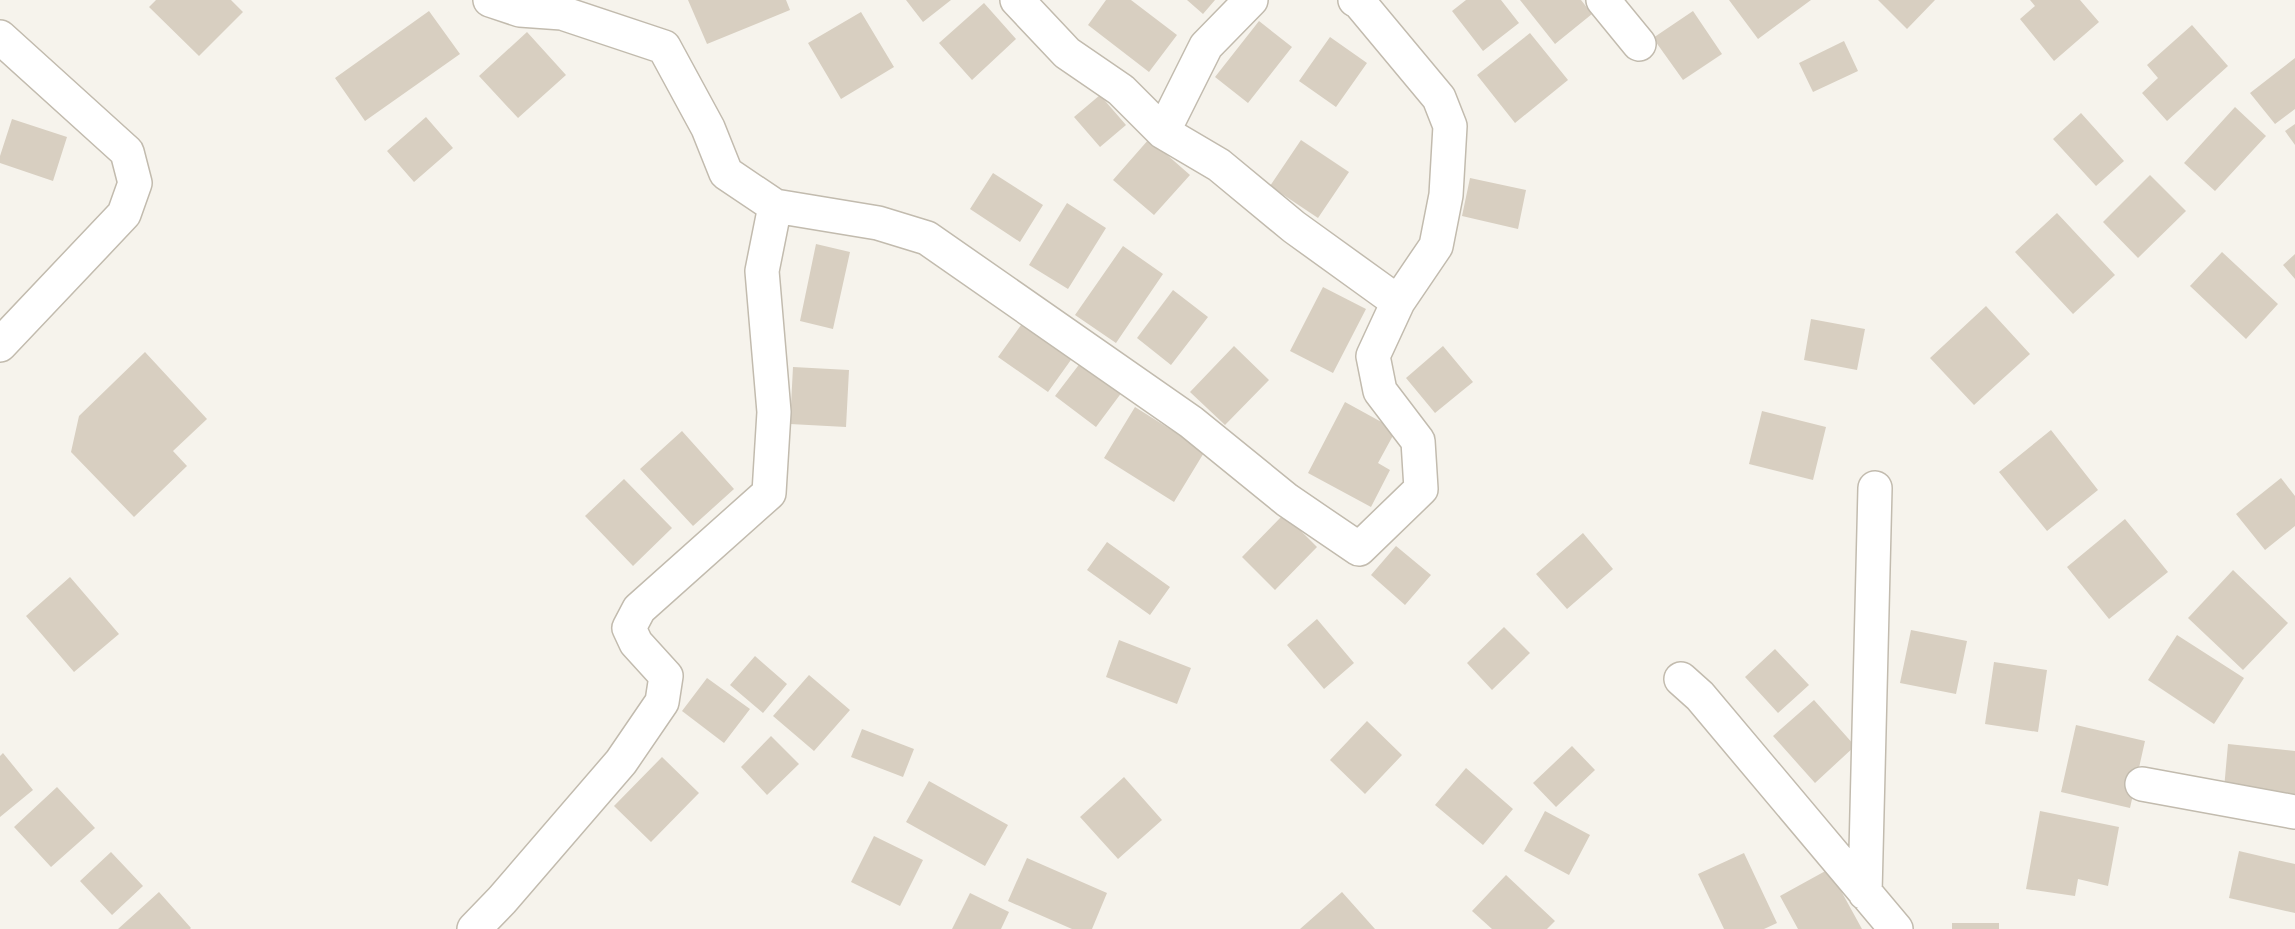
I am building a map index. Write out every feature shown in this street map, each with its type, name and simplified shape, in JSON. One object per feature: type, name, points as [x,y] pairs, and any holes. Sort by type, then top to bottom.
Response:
[{"type":"street","points":[[490,0],[520,10],[562,13],[664,47],[708,128],[726,173],[775,207],[878,223],[927,238],[1191,422],[1287,500],[1359,549],[1421,489],[1418,441],[1380,391],[1373,356],[1398,302],[1436,246],[1446,195],[1450,126],[1439,98],[1355,0]]},
{"type":"street","points":[[1017,0],[1067,53],[1121,90],[1163,132],[1219,165],[1294,227],[1398,302]]},
{"type":"street","points":[[1163,132],[1206,46],[1251,0]]},
{"type":"street","points":[[1603,0],[1639,44]]},
{"type":"street","points":[[0,37],[127,152],[135,183],[124,214],[0,345]]},
{"type":"street","points":[[474,929],[502,900],[621,762],[662,702],[666,676],[636,643],[629,628],[639,609],[769,493],[774,412],[762,271],[775,207]]},
{"type":"street","points":[[1865,892],[1875,488]]},
{"type":"street","points":[[1681,679],[1700,696],[1896,929]]},
{"type":"street","points":[[2142,784],[2295,812]]},
{"type":"building","points":[[156,0],[231,0],[243,12],[199,56],[149,7]]},
{"type":"building","points":[[688,0],[786,0],[790,10],[707,44]]},
{"type":"building","points":[[906,0],[951,0],[923,22]]},
{"type":"building","points":[[1106,0],[1131,0],[1177,35],[1149,72],[1088,25]]},
{"type":"building","points":[[1187,0],[1215,0],[1203,14]]},
{"type":"building","points":[[1466,0],[1501,0],[1519,23],[1483,51],[1452,11]]},
{"type":"building","points":[[1520,0],[1581,0],[1592,14],[1555,44]]},
{"type":"building","points":[[1729,0],[1811,0],[1758,39]]},
{"type":"building","points":[[1878,0],[1935,0],[1907,29]]},
{"type":"building","points":[[2030,0],[2080,0],[2099,22],[2054,61],[2020,19],[2035,6]]},
{"type":"building","points":[[984,3],[1016,39],[972,80],[939,43]]},
{"type":"building","points":[[429,11],[460,54],[365,121],[335,78]]},
{"type":"building","points":[[1693,11],[1722,54],[1683,80],[1653,38]]},
{"type":"building","points":[[861,12],[894,67],[841,99],[808,43]]},
{"type":"building","points":[[1259,21],[1292,47],[1248,103],[1215,77]]},
{"type":"building","points":[[2192,25],[2228,66],[2167,121],[2142,93],[2158,78],[2147,65]]},
{"type":"building","points":[[527,32],[566,75],[518,118],[479,76]]},
{"type":"building","points":[[1530,33],[1568,80],[1515,123],[1477,75]]},
{"type":"building","points":[[1330,37],[1367,63],[1336,107],[1299,81]]},
{"type":"building","points":[[1844,41],[1858,71],[1813,92],[1799,63]]},
{"type":"building","points":[[2295,58],[2295,109],[2275,124],[2250,93]]},
{"type":"building","points":[[1100,95],[1126,125],[1100,147],[1074,117]]},
{"type":"building","points":[[2235,107],[2266,136],[2215,191],[2184,163]]},
{"type":"building","points":[[2081,113],[2124,161],[2096,186],[2053,139]]},
{"type":"building","points":[[426,117],[453,148],[414,182],[387,151]]},
{"type":"building","points":[[12,119],[67,137],[53,181],[0,163],[0,156]]},
{"type":"building","points":[[2295,124],[2295,145],[2285,131]]},
{"type":"building","points":[[1149,139],[1190,175],[1154,215],[1113,180]]},
{"type":"building","points":[[1301,140],[1349,172],[1318,218],[1270,186]]},
{"type":"building","points":[[993,173],[1043,205],[1020,242],[970,209]]},
{"type":"building","points":[[2150,175],[2186,211],[2138,258],[2103,222]]},
{"type":"building","points":[[1470,178],[1526,190],[1518,229],[1462,216]]},
{"type":"building","points":[[1067,203],[1106,228],[1068,289],[1029,265]]},
{"type":"building","points":[[2057,213],[2115,275],[2073,314],[2015,252]]},
{"type":"building","points":[[816,244],[850,252],[833,329],[800,321]]},
{"type":"building","points":[[1123,246],[1163,274],[1116,343],[1075,315]]},
{"type":"building","points":[[2222,252],[2278,304],[2246,339],[2190,286]]},
{"type":"building","points":[[2295,254],[2295,279],[2283,265]]},
{"type":"building","points":[[1323,287],[1366,309],[1333,373],[1290,351]]},
{"type":"building","points":[[1173,290],[1208,317],[1171,365],[1137,338]]},
{"type":"building","points":[[1986,306],[2030,354],[1974,405],[1930,358]]},
{"type":"building","points":[[1811,319],[1865,329],[1857,370],[1804,360]]},
{"type":"building","points":[[1024,321],[1073,357],[1048,392],[998,357]]},
{"type":"building","points":[[1234,346],[1269,380],[1225,425],[1190,392]]},
{"type":"building","points":[[1443,346],[1473,382],[1435,413],[1406,378]]},
{"type":"building","points":[[145,352],[207,419],[173,451],[187,466],[134,517],[71,452],[79,416]]},
{"type":"building","points":[[1081,362],[1122,392],[1096,427],[1055,396]]},
{"type":"building","points":[[793,367],[849,370],[846,427],[790,424]]},
{"type":"building","points":[[1345,402],[1396,430],[1378,463],[1390,470],[1371,507],[1308,473]]},
{"type":"building","points":[[1135,407],[1205,451],[1174,502],[1104,458]]},
{"type":"building","points":[[1762,411],[1826,427],[1813,480],[1749,464]]},
{"type":"building","points":[[2051,430],[2098,490],[2047,531],[1999,472]]},
{"type":"building","points":[[682,431],[734,489],[693,526],[640,469]]},
{"type":"building","points":[[2281,478],[2295,496],[2295,526],[2265,550],[2236,514]]},
{"type":"building","points":[[624,479],[672,528],[633,566],[585,516]]},
{"type":"building","points":[[1284,514],[1317,547],[1275,590],[1242,557]]},
{"type":"building","points":[[2125,519],[2168,572],[2109,619],[2067,567]]},
{"type":"building","points":[[1583,533],[1613,569],[1567,609],[1536,574]]},
{"type":"building","points":[[1107,542],[1170,587],[1150,615],[1087,570]]},
{"type":"building","points":[[1396,546],[1431,575],[1405,605],[1371,575]]},
{"type":"building","points":[[2233,570],[2288,623],[2243,670],[2188,618]]},
{"type":"building","points":[[70,577],[119,634],[74,672],[26,616]]},
{"type":"building","points":[[1317,619],[1354,663],[1324,689],[1287,645]]},
{"type":"building","points":[[1504,627],[1530,653],[1492,690],[1467,663]]},
{"type":"building","points":[[1911,630],[1967,641],[1956,694],[1900,683]]},
{"type":"building","points":[[2177,635],[2244,678],[2214,724],[2148,680]]},
{"type":"building","points":[[1119,640],[1191,668],[1177,704],[1106,677]]},
{"type":"building","points":[[1775,649],[1809,685],[1778,713],[1745,677]]},
{"type":"building","points":[[755,656],[787,684],[763,713],[730,685]]},
{"type":"building","points":[[1994,662],[2047,670],[2038,732],[1985,724]]},
{"type":"building","points":[[809,675],[850,710],[814,751],[773,716]]},
{"type":"building","points":[[707,678],[750,709],[724,743],[682,711]]},
{"type":"building","points":[[1814,700],[1855,746],[1815,783],[1773,736]]},
{"type":"building","points":[[1367,721],[1402,755],[1365,794],[1330,760]]},
{"type":"building","points":[[2076,725],[2145,741],[2130,808],[2061,792]]},
{"type":"building","points":[[862,729],[914,749],[903,777],[851,757]]},
{"type":"building","points":[[771,736],[799,764],[767,795],[741,767]]},
{"type":"building","points":[[2228,744],[2295,751],[2295,796],[2224,789]]},
{"type":"building","points":[[1572,746],[1595,770],[1556,807],[1533,783]]},
{"type":"building","points":[[3,753],[33,790],[0,817],[0,756]]},
{"type":"building","points":[[662,757],[699,793],[651,842],[614,806]]},
{"type":"building","points":[[1466,768],[1513,809],[1483,845],[1435,805]]},
{"type":"building","points":[[1124,777],[1162,820],[1118,859],[1080,817]]},
{"type":"building","points":[[929,781],[1008,825],[985,866],[906,822]]},
{"type":"building","points":[[57,787],[95,828],[51,867],[14,827]]},
{"type":"building","points":[[1545,811],[1590,835],[1569,875],[1524,851]]},
{"type":"building","points":[[2040,811],[2119,827],[2108,886],[2078,879],[2075,896],[2026,889]]},
{"type":"building","points":[[874,836],[923,860],[900,906],[851,882]]},
{"type":"building","points":[[2239,851],[2295,864],[2295,913],[2229,898]]},
{"type":"building","points":[[111,852],[143,886],[112,915],[80,881]]},
{"type":"building","points":[[1744,853],[1777,923],[1764,929],[1724,929],[1698,874]]},
{"type":"building","points":[[1027,858],[1107,893],[1092,929],[1072,929],[1008,901]]},
{"type":"building","points":[[1829,869],[1862,929],[1798,929],[1780,896]]},
{"type":"building","points":[[1506,875],[1555,921],[1547,929],[1492,929],[1472,911]]},
{"type":"building","points":[[159,892],[190,929],[118,929]]},
{"type":"building","points":[[1342,892],[1375,929],[1300,929]]},
{"type":"building","points":[[970,893],[1009,912],[1001,929],[952,929]]},
{"type":"building","points":[[1952,923],[1999,923],[1999,929],[1952,929]]}]
